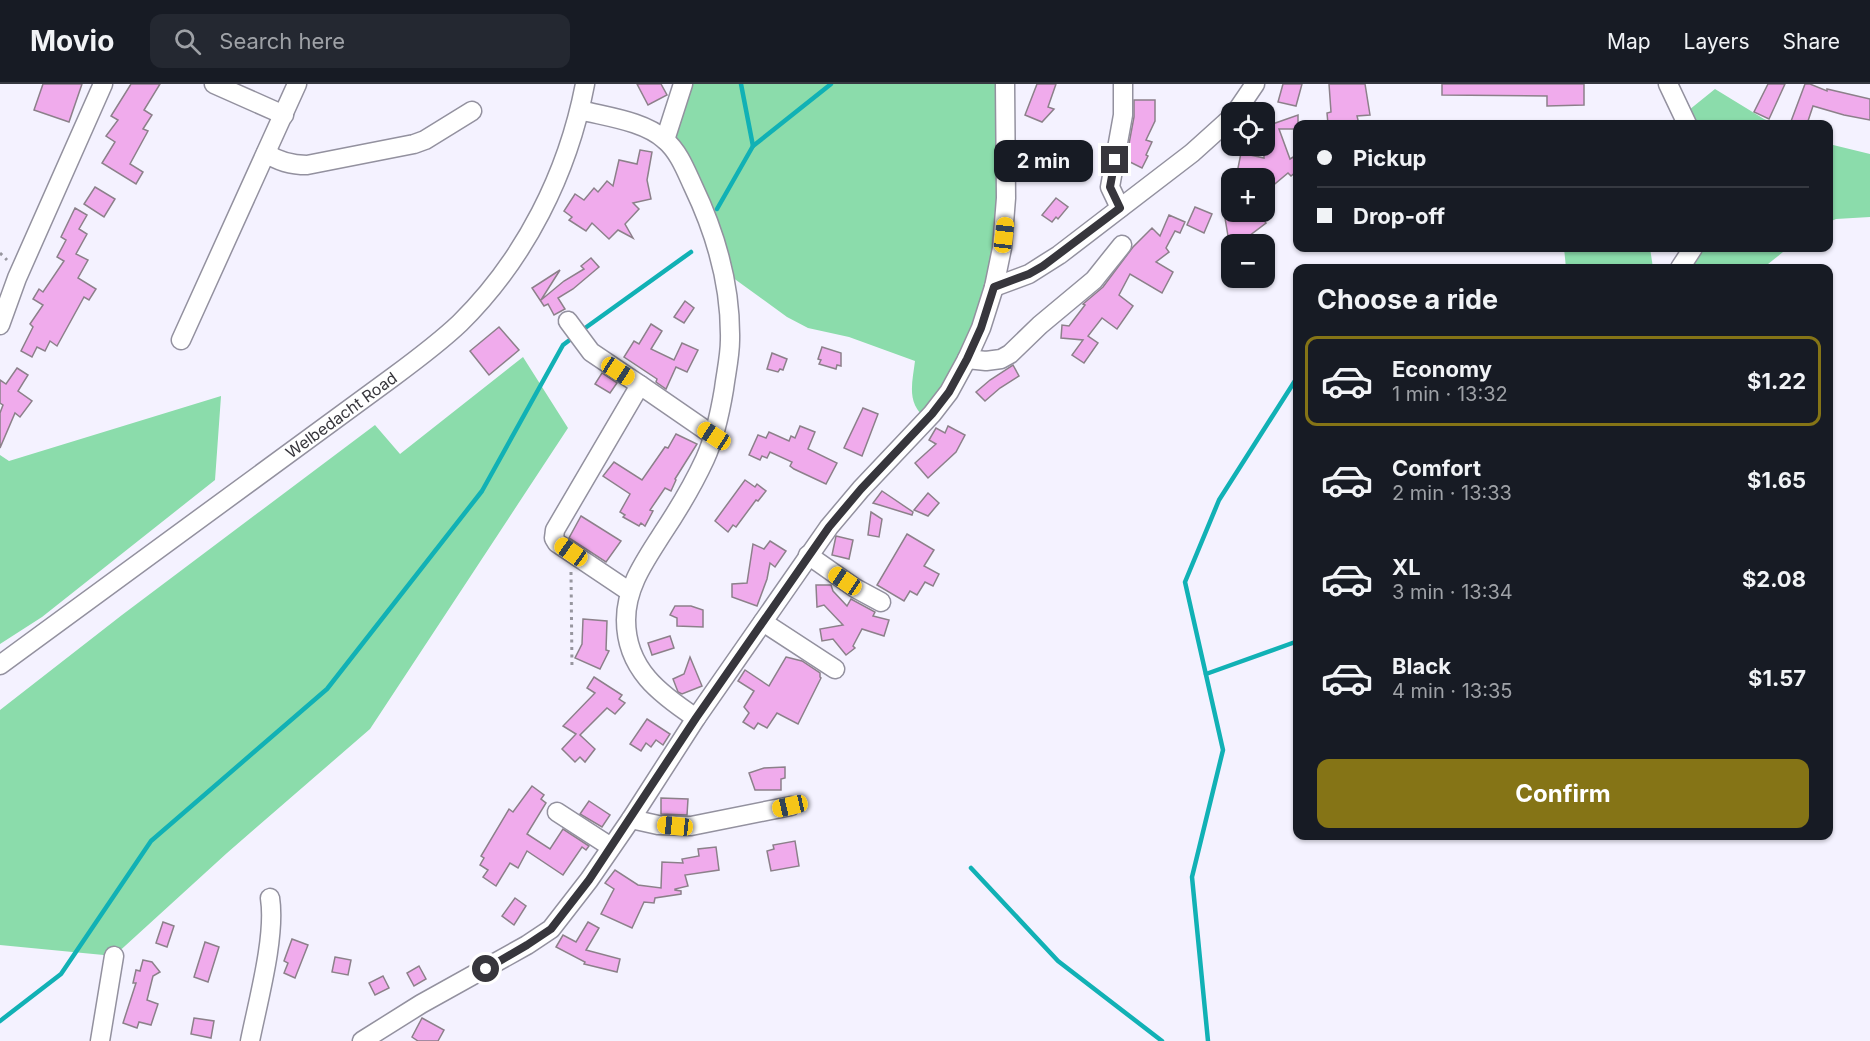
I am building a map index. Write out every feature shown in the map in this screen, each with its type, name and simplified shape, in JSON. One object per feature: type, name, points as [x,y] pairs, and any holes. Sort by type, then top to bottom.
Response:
[{"type":"street","points":[[0,326],[21,269],[103,84]]},
{"type":"street","points":[[214,84],[284,115]]},
{"type":"street","points":[[181,340],[297,84]]},
{"type":"street","name":"Welbedacht Road","points":[[0,665],[289,454],[438,343],[461,322],[500,277],[532,230],[546,203],[580,110],[585,84]]},
{"type":"street","points":[[665,140],[683,84]]},
{"type":"street","points":[[362,1041],[551,929],[631,819],[696,718],[808,555],[840,512],[942,402],[967,359],[981,328],[994,287],[1005,222],[1005,84]]},
{"type":"street","points":[[1120,208],[1110,187],[1124,115],[1123,84]]},
{"type":"street","points":[[1243,102],[1255,84]]},
{"type":"street","points":[[1668,84],[1685,120]]},
{"type":"street","points":[[580,110],[640,127],[665,140],[680,159],[698,196],[714,234],[722,268],[730,342],[722,400],[714,436],[694,482],[637,575],[630,592],[626,628],[631,650],[646,678],[662,695],[696,718]]},
{"type":"street","points":[[266,153],[275,159],[293,165],[307,165],[414,144],[425,140],[472,111]]},
{"type":"street","points":[[994,287],[1029,274],[1043,266],[1221,127]]},
{"type":"street","points":[[967,359],[993,360],[1010,354],[1040,325],[1094,280],[1122,245]]},
{"type":"street","points":[[575,330],[591,352],[714,436]]},
{"type":"street","points":[[630,592],[555,540],[555,530],[640,385]]},
{"type":"street","points":[[808,555],[855,588],[881,602]]},
{"type":"street","points":[[763,622],[835,669]]},
{"type":"street","points":[[631,819],[658,825],[690,826],[790,806]]},
{"type":"street","points":[[557,812],[611,847]]},
{"type":"street","points":[[250,1041],[267,954],[272,911],[270,898]]},
{"type":"street","points":[[100,1041],[114,956]]},
{"type":"path","points":[[571,552],[572,669]]},
{"type":"green space","points":[[686,84],[1006,84],[996,288],[928,420],[913,401],[915,361],[849,337],[808,328],[787,317],[725,272],[666,140]]},
{"type":"green space","points":[[1715,89],[1766,120],[1691,120],[1689,110]]},
{"type":"green space","points":[[1833,145],[1870,154],[1870,217],[1833,220]]},
{"type":"green space","points":[[1564,252],[1651,252],[1652,264],[1566,264]]},
{"type":"green space","points":[[1698,252],[1783,252],[1768,264],[1693,264]]},
{"type":"green space","points":[[523,357],[568,428],[370,729],[227,853],[114,956],[0,945],[0,710],[122,615],[375,425],[400,454]]},
{"type":"green space","points":[[221,396],[215,480],[42,617],[0,644],[0,455],[9,461]]},
{"type":"building","points":[[43,84],[82,84],[69,122],[34,110]]},
{"type":"building","points":[[131,84],[160,84],[144,110],[152,115],[143,129],[148,131],[130,164],[143,172],[136,184],[102,163],[115,142],[106,136],[118,120],[111,116]]},
{"type":"building","points":[[637,84],[661,84],[667,95],[648,105]]},
{"type":"building","points":[[1037,84],[1056,84],[1048,107],[1054,109],[1042,122],[1025,115]]},
{"type":"building","points":[[1283,84],[1302,84],[1296,106],[1278,102]]},
{"type":"building","points":[[1329,84],[1365,84],[1370,115],[1357,116],[1358,120],[1328,120],[1327,113],[1331,112]]},
{"type":"building","points":[[1442,84],[1584,84],[1584,105],[1547,106],[1547,96],[1442,95]]},
{"type":"building","points":[[1768,84],[1785,84],[1769,119],[1754,112]]},
{"type":"building","points":[[1805,84],[1827,91],[1827,89],[1870,99],[1870,120],[1813,106],[1808,120],[1792,120]]},
{"type":"building","points":[[1134,100],[1155,100],[1155,121],[1146,140],[1152,142],[1142,168],[1126,160],[1134,117]]},
{"type":"building","points":[[1298,115],[1298,120],[1293,120],[1293,129],[1279,129],[1290,159],[1293,157],[1293,174],[1291,176],[1288,173],[1275,184],[1275,168],[1238,168],[1240,156],[1264,158],[1264,156],[1275,156],[1275,123]]},
{"type":"building","points":[[640,150],[652,152],[647,180],[651,199],[633,203],[639,209],[625,224],[633,238],[618,230],[609,239],[592,223],[586,231],[569,220],[572,217],[564,211],[575,194],[584,200],[594,188],[598,192],[607,181],[613,186],[619,160],[637,164]]},
{"type":"building","points":[[1038,159],[1048,165],[1040,179],[1030,172]]},
{"type":"building","points":[[95,187],[115,199],[104,217],[84,204]]},
{"type":"building","points":[[1056,198],[1068,207],[1058,219],[1056,217],[1052,222],[1042,215]]},
{"type":"building","points":[[1195,207],[1212,214],[1204,233],[1187,225]]},
{"type":"building","points":[[75,208],[87,215],[79,229],[87,234],[76,254],[88,260],[78,278],[96,289],[89,300],[84,297],[57,346],[50,341],[45,351],[37,347],[32,357],[21,351],[33,327],[30,324],[43,305],[33,299],[39,289],[43,292],[64,261],[57,257],[66,240],[61,237]]},
{"type":"building","points":[[1169,215],[1185,222],[1180,233],[1175,231],[1166,248],[1169,252],[1156,262],[1173,272],[1162,293],[1130,274],[1119,295],[1133,306],[1117,329],[1102,318],[1088,336],[1098,343],[1084,363],[1072,355],[1083,340],[1061,338],[1062,325],[1069,326],[1085,305],[1083,304],[1103,287],[1133,247],[1152,228],[1160,236]]},
{"type":"building","points":[[1226,222],[1266,223],[1252,234],[1228,234]]},
{"type":"building","points":[[591,258],[599,267],[573,289],[558,298],[565,309],[554,315],[548,304],[544,306],[532,288],[560,270],[541,300],[564,281],[584,269],[581,266]]},
{"type":"building","points":[[685,301],[694,308],[684,323],[674,317]]},
{"type":"building","points":[[651,324],[662,331],[651,349],[674,360],[682,343],[698,350],[687,372],[676,367],[666,389],[656,382],[657,379],[624,357],[634,341],[639,344]]},
{"type":"building","points":[[499,327],[519,350],[489,375],[470,351]]},
{"type":"building","points":[[822,347],[841,353],[841,366],[837,365],[836,369],[819,364],[821,360],[818,359]]},
{"type":"building","points":[[772,353],[787,359],[783,370],[780,369],[778,372],[767,369]]},
{"type":"building","points":[[1013,365],[1019,376],[985,401],[976,392],[990,380]]},
{"type":"building","points":[[17,368],[28,375],[18,391],[32,401],[20,417],[15,413],[0,448],[0,413],[3,405],[0,403],[0,380],[6,384]]},
{"type":"building","points":[[602,373],[617,383],[610,393],[595,384]]},
{"type":"building","points":[[863,408],[878,414],[862,456],[844,448]]},
{"type":"building","points":[[800,426],[815,432],[808,449],[837,463],[826,484],[794,469],[790,466],[792,462],[770,452],[767,458],[762,456],[760,460],[749,455],[758,435],[766,438],[769,432],[789,441],[791,436],[795,438]]},
{"type":"building","points":[[948,426],[965,435],[956,452],[928,478],[915,463],[936,444],[929,440],[936,428],[945,433]]},
{"type":"building","points":[[676,434],[697,444],[675,479],[671,491],[665,488],[650,510],[653,511],[645,526],[641,523],[639,526],[623,517],[625,515],[620,512],[630,494],[603,476],[614,462],[642,480],[665,447],[668,448]]},
{"type":"building","points":[[745,480],[755,487],[757,484],[766,491],[758,501],[756,500],[736,527],[733,525],[728,532],[715,521]]},
{"type":"building","points":[[882,491],[913,512],[912,515],[873,503]]},
{"type":"building","points":[[928,493],[939,503],[928,516],[914,510]]},
{"type":"building","points":[[871,512],[882,519],[879,537],[868,535]]},
{"type":"building","points":[[581,516],[621,541],[606,562],[569,538]]},
{"type":"building","points":[[907,534],[934,550],[924,566],[939,574],[933,586],[925,582],[917,595],[910,591],[904,601],[877,585]]},
{"type":"building","points":[[836,536],[853,540],[849,559],[832,555]]},
{"type":"building","points":[[770,541],[786,551],[775,567],[770,563],[757,606],[732,597],[732,584],[747,583],[753,544],[764,549]]},
{"type":"building","points":[[816,585],[831,585],[833,591],[847,606],[851,599],[875,612],[873,616],[889,620],[884,636],[862,629],[853,646],[855,648],[846,655],[833,639],[822,641],[820,629],[843,625],[824,605],[817,607]]},
{"type":"building","points":[[675,606],[691,606],[703,610],[703,627],[677,626],[677,618],[670,615]]},
{"type":"building","points":[[583,619],[607,621],[606,650],[609,651],[600,669],[575,658],[582,644]]},
{"type":"building","points":[[670,636],[674,648],[652,655],[648,643]]},
{"type":"building","points":[[690,657],[702,686],[682,694],[678,692],[673,679],[684,674]]},
{"type":"building","points":[[786,657],[802,661],[820,673],[821,678],[798,724],[777,713],[767,728],[758,723],[754,729],[743,722],[749,713],[744,707],[754,691],[738,681],[745,670],[769,686]]},
{"type":"building","points":[[594,677],[622,695],[619,699],[625,703],[615,714],[607,708],[580,735],[595,749],[585,762],[580,757],[575,762],[562,749],[576,734],[563,726],[595,693],[587,688]]},
{"type":"building","points":[[647,719],[670,734],[663,745],[656,740],[651,747],[646,743],[641,751],[630,744]]},
{"type":"building","points":[[785,767],[785,778],[781,779],[781,790],[755,790],[749,773],[764,768]]},
{"type":"building","points":[[532,786],[544,795],[541,799],[546,803],[527,834],[550,849],[563,829],[589,846],[586,850],[582,847],[563,875],[527,851],[518,868],[510,863],[496,886],[483,877],[488,870],[480,865],[484,858],[481,856],[509,809],[513,812]]},
{"type":"building","points":[[661,798],[688,799],[687,815],[661,814]]},
{"type":"building","points":[[589,801],[610,815],[602,827],[580,814]]},
{"type":"building","points":[[795,841],[799,866],[771,871],[767,851],[774,849],[773,845]]},
{"type":"building","points":[[716,847],[719,870],[685,875],[688,886],[675,889],[681,891],[681,894],[655,898],[654,903],[644,902],[632,928],[601,914],[614,889],[605,883],[615,870],[638,885],[661,888],[662,862],[683,863],[682,859],[699,856],[698,849]]},
{"type":"building","points":[[515,898],[526,906],[514,925],[502,916]]},
{"type":"building","points":[[163,922],[174,926],[167,947],[156,943]]},
{"type":"building","points":[[588,922],[599,928],[586,950],[620,959],[617,972],[584,964],[585,962],[556,947],[563,935],[576,942]]},
{"type":"building","points":[[292,939],[308,945],[295,978],[284,973],[288,963],[284,961]]},
{"type":"building","points":[[205,942],[219,947],[208,982],[194,977]]},
{"type":"building","points":[[335,957],[351,960],[348,975],[332,972]]},
{"type":"building","points":[[143,960],[152,962],[160,972],[153,976],[147,1000],[158,1004],[151,1025],[139,1022],[137,1028],[123,1023],[136,983],[133,983],[136,970],[140,971]]},
{"type":"building","points":[[419,966],[426,979],[414,986],[407,973]]},
{"type":"building","points":[[383,976],[389,988],[375,995],[369,983]]},
{"type":"building","points":[[194,1018],[214,1021],[211,1038],[191,1034]]},
{"type":"building","points":[[422,1018],[444,1030],[438,1041],[418,1041],[412,1037]]},
{"type":"waterway","points":[[717,209],[753,146],[741,84]]},
{"type":"waterway","points":[[753,146],[831,84]]},
{"type":"waterway","points":[[581,331],[691,252]]},
{"type":"waterway","points":[[0,1021],[61,974],[151,841],[327,689],[482,491],[563,345],[575,336]]},
{"type":"waterway","points":[[1208,1041],[1192,877],[1223,750],[1185,582],[1219,500],[1293,384]]},
{"type":"waterway","points":[[1206,674],[1293,643]]},
{"type":"waterway","points":[[971,868],[1058,961],[1162,1041]]},
{"type":"route","points":[[486,969],[551,929],[589,880],[808,555],[840,512],[932,414],[949,392],[981,328],[994,287],[1029,274],[1043,266],[1120,208],[1110,187],[1115,160]]}]
